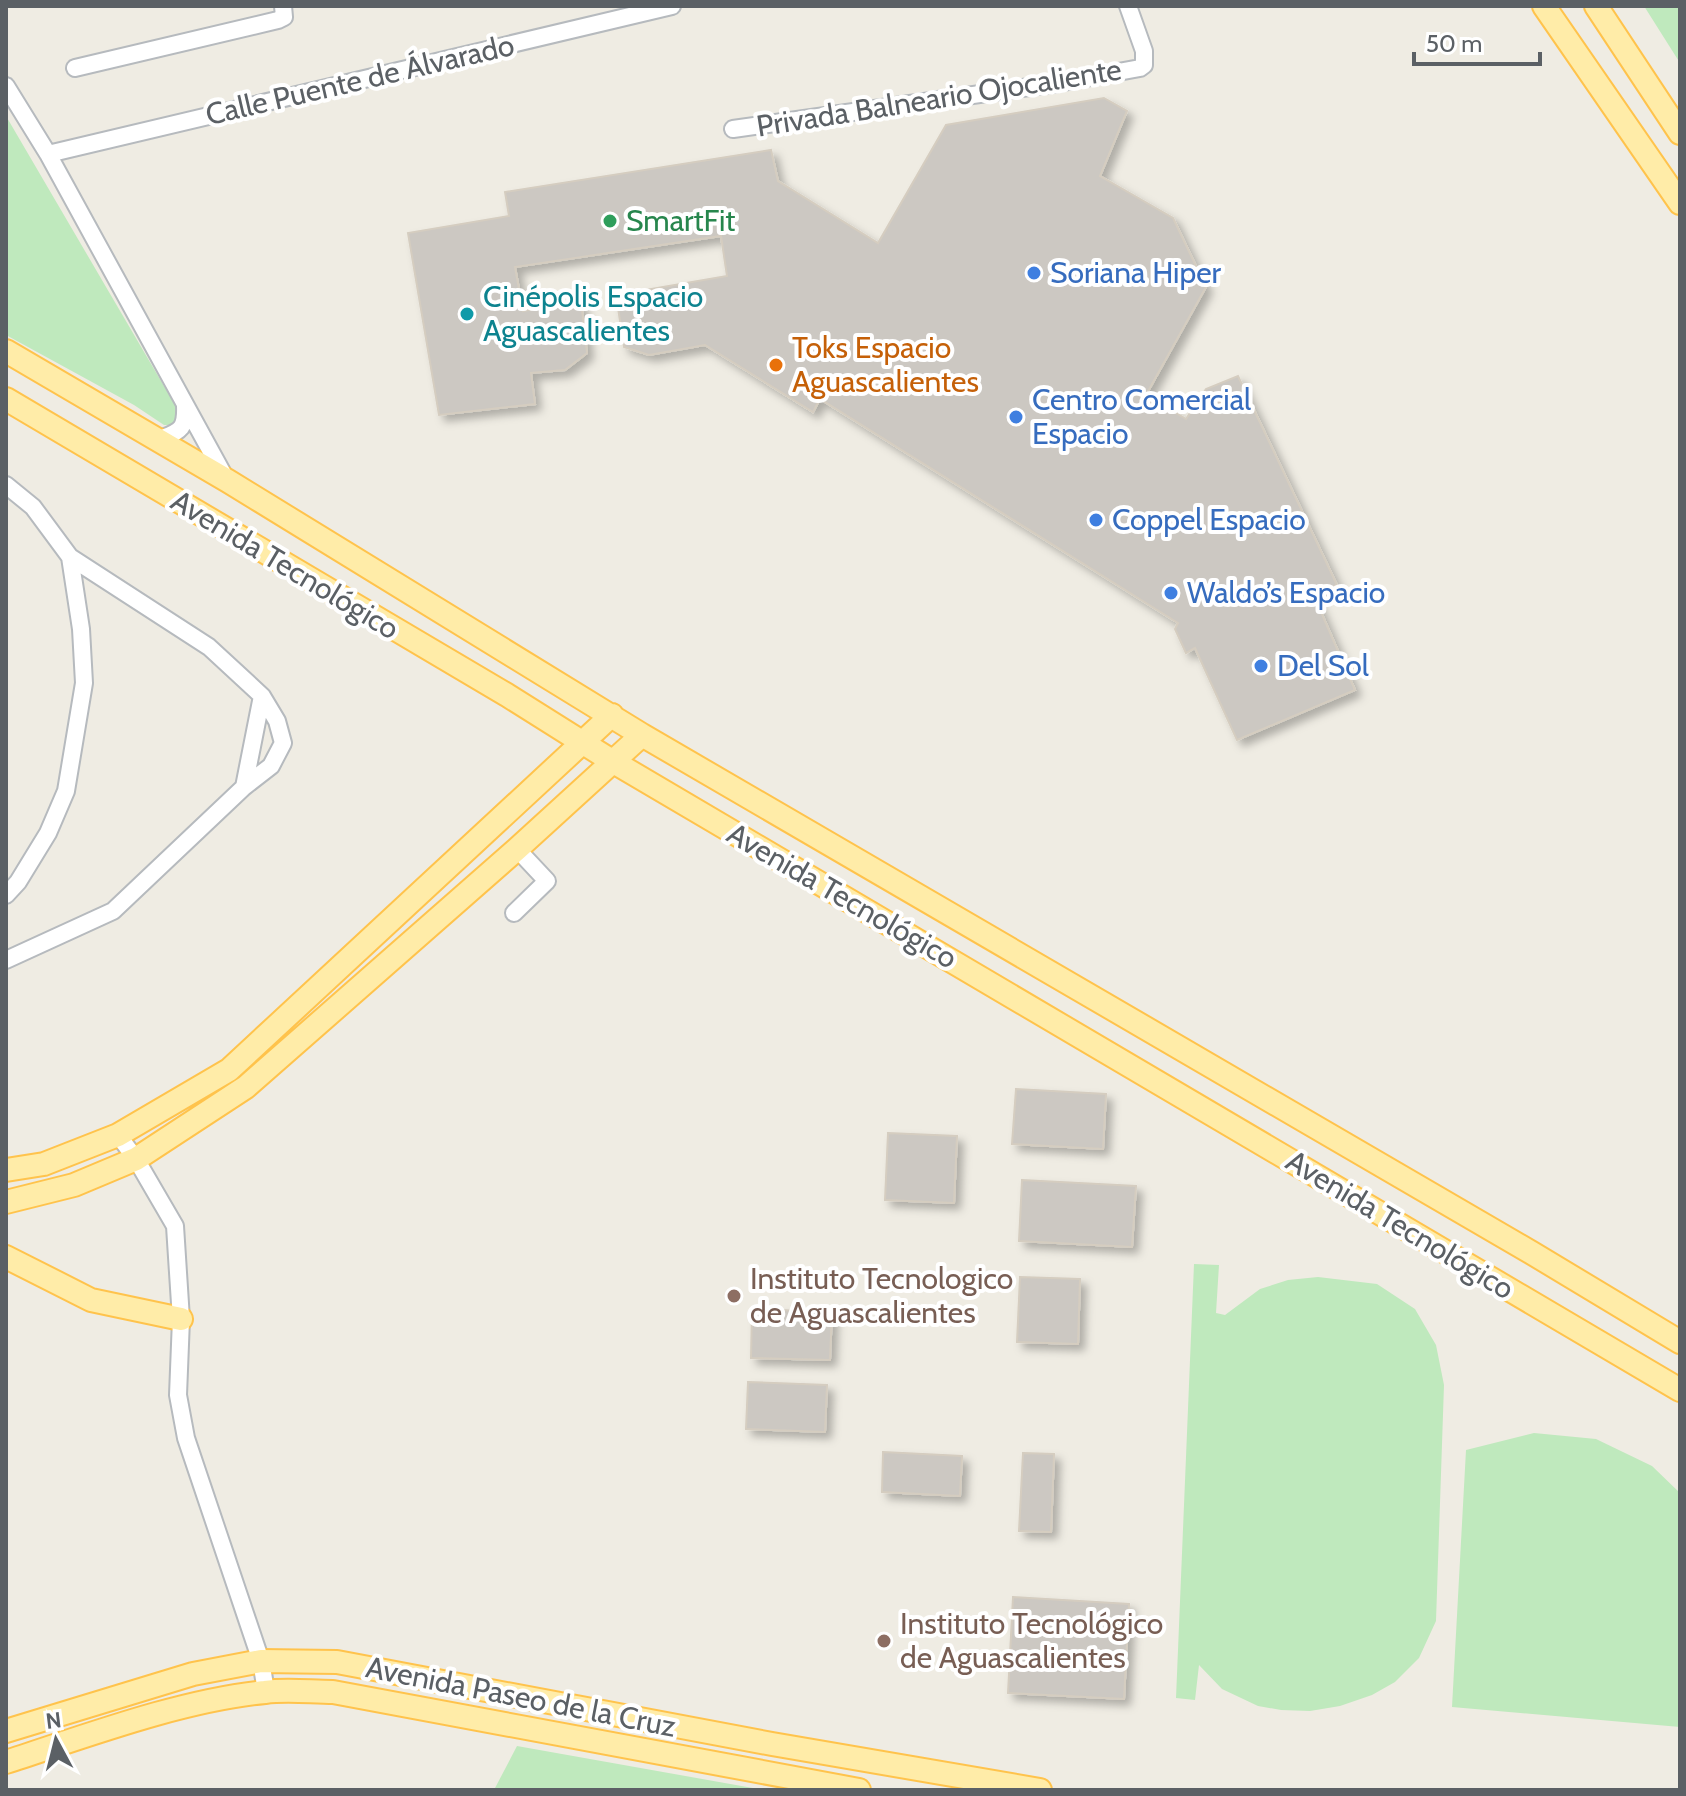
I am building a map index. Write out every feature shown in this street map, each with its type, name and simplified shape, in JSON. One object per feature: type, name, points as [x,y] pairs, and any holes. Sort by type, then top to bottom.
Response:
[{"type":"main road","points":[[1544,6],[1680,203]]},
{"type":"main road","points":[[1596,6],[1680,133]]},
{"type":"main road","name":"Avenida Tecnológico","points":[[6,351],[228,481],[642,735],[1505,1236],[1680,1342]]},
{"type":"main road","name":"Avenida Tecnológico","points":[[6,399],[585,742],[612,761],[1680,1390]]},
{"type":"main road","points":[[6,1170],[44,1164],[118,1135],[229,1070],[612,715]]},
{"type":"main road","points":[[6,1202],[74,1185],[136,1159],[246,1087],[642,735]]},
{"type":"main road","points":[[6,1257],[91,1300],[181,1319]]},
{"type":"main road","name":"Avenida Paseo de la Cruz","points":[[6,1731],[193,1674],[261,1661],[337,1662],[772,1744],[1040,1790]]},
{"type":"main road","name":"Avenida Paseo de la Cruz","points":[[6,1762],[199,1704],[266,1691],[333,1692],[859,1790]]},
{"type":"street","points":[[75,68],[278,20],[284,17],[283,6]]},
{"type":"street","name":"Calle Puente de Álvarado","points":[[48,154],[672,6]]},
{"type":"street","name":"Privada Balneario Ojocaliente","points":[[733,129],[1058,83],[1144,65],[1144,51],[1128,6]]},
{"type":"street","name":"Avenida Tecnológico","points":[[6,86],[48,154],[228,481]]},
{"type":"street","points":[[158,440],[182,427],[185,404]]},
{"type":"street","points":[[6,485],[33,507],[70,557],[209,647],[262,696],[277,721],[283,743],[271,766],[244,787],[113,911],[9,957]]},
{"type":"street","points":[[6,895],[18,882],[48,833],[69,776],[84,683],[81,629],[70,557]]},
{"type":"street","points":[[244,787],[262,696]]},
{"type":"street","points":[[514,913],[547,881],[517,849]]},
{"type":"street","points":[[118,1135],[136,1159],[175,1226],[181,1319],[178,1395],[186,1438],[261,1661],[266,1691]]},
{"type":"green space","points":[[1644,6],[1680,6],[1680,63]]},
{"type":"green space","points":[[6,116],[178,410],[180,420],[175,425],[164,425],[134,405],[6,335]]},
{"type":"green space","points":[[1194,1264],[1219,1265],[1216,1313],[1225,1315],[1260,1289],[1288,1280],[1318,1277],[1377,1284],[1415,1309],[1436,1345],[1444,1385],[1436,1621],[1419,1658],[1395,1682],[1372,1695],[1340,1706],[1310,1711],[1281,1710],[1258,1706],[1222,1689],[1199,1665],[1195,1700],[1176,1698]]},
{"type":"green space","points":[[1534,1433],[1596,1439],[1652,1466],[1680,1493],[1680,1727],[1452,1707],[1466,1450]]},
{"type":"green space","points":[[517,1746],[764,1790],[494,1790]]},
{"type":"building","name":"Centro Comercial Espacio","points":[[1104,98],[1127,111],[1100,176],[1173,218],[1206,287],[1146,395],[1186,419],[1206,389],[1238,376],[1337,585],[1314,596],[1355,690],[1237,740],[1195,648],[1186,653],[1175,629],[1178,623],[820,399],[813,412],[705,345],[649,355],[624,347],[616,295],[727,276],[721,236],[515,267],[523,311],[581,301],[587,353],[565,370],[531,373],[535,404],[439,415],[408,233],[509,216],[505,192],[771,150],[778,181],[878,243],[946,125]]},
{"type":"building","points":[[1016,1089],[1106,1094],[1103,1149],[1012,1144]]},
{"type":"building","points":[[888,1133],[957,1136],[954,1203],[885,1200]]},
{"type":"building","points":[[1022,1180],[1136,1186],[1132,1247],[1019,1241]]},
{"type":"building","points":[[1020,1277],[1080,1279],[1078,1344],[1017,1342]]},
{"type":"building","points":[[752,1309],[832,1312],[830,1360],[751,1358]]},
{"type":"building","points":[[748,1382],[827,1385],[825,1432],[746,1429]]},
{"type":"building","points":[[883,1452],[962,1456],[960,1496],[882,1492]]},
{"type":"building","points":[[1023,1453],[1054,1454],[1051,1532],[1019,1531]]},
{"type":"building","points":[[1013,1597],[1129,1604],[1124,1699],[1008,1693]]},
{"type":"place","name":"SmartFit","points":[[610,221]]},
{"type":"place","name":"Soriana Hiper","points":[[1034,273]]},
{"type":"place","name":"Cinépolis Espacio Aguascalientes","points":[[467,314]]},
{"type":"place","name":"Toks Espacio Aguascalientes","points":[[776,365]]},
{"type":"place","name":"Centro Comercial Espacio","points":[[1016,417]]},
{"type":"place","name":"Coppel Espacio","points":[[1096,520]]},
{"type":"place","name":"Waldo’s Espacio","points":[[1171,593]]},
{"type":"place","name":"Del Sol","points":[[1261,666]]},
{"type":"place","name":"Instituto Tecnologico de Aguascalientes","points":[[734,1296]]},
{"type":"place","name":"Instituto Tecnológico de Aguascalientes","points":[[884,1641]]}]
